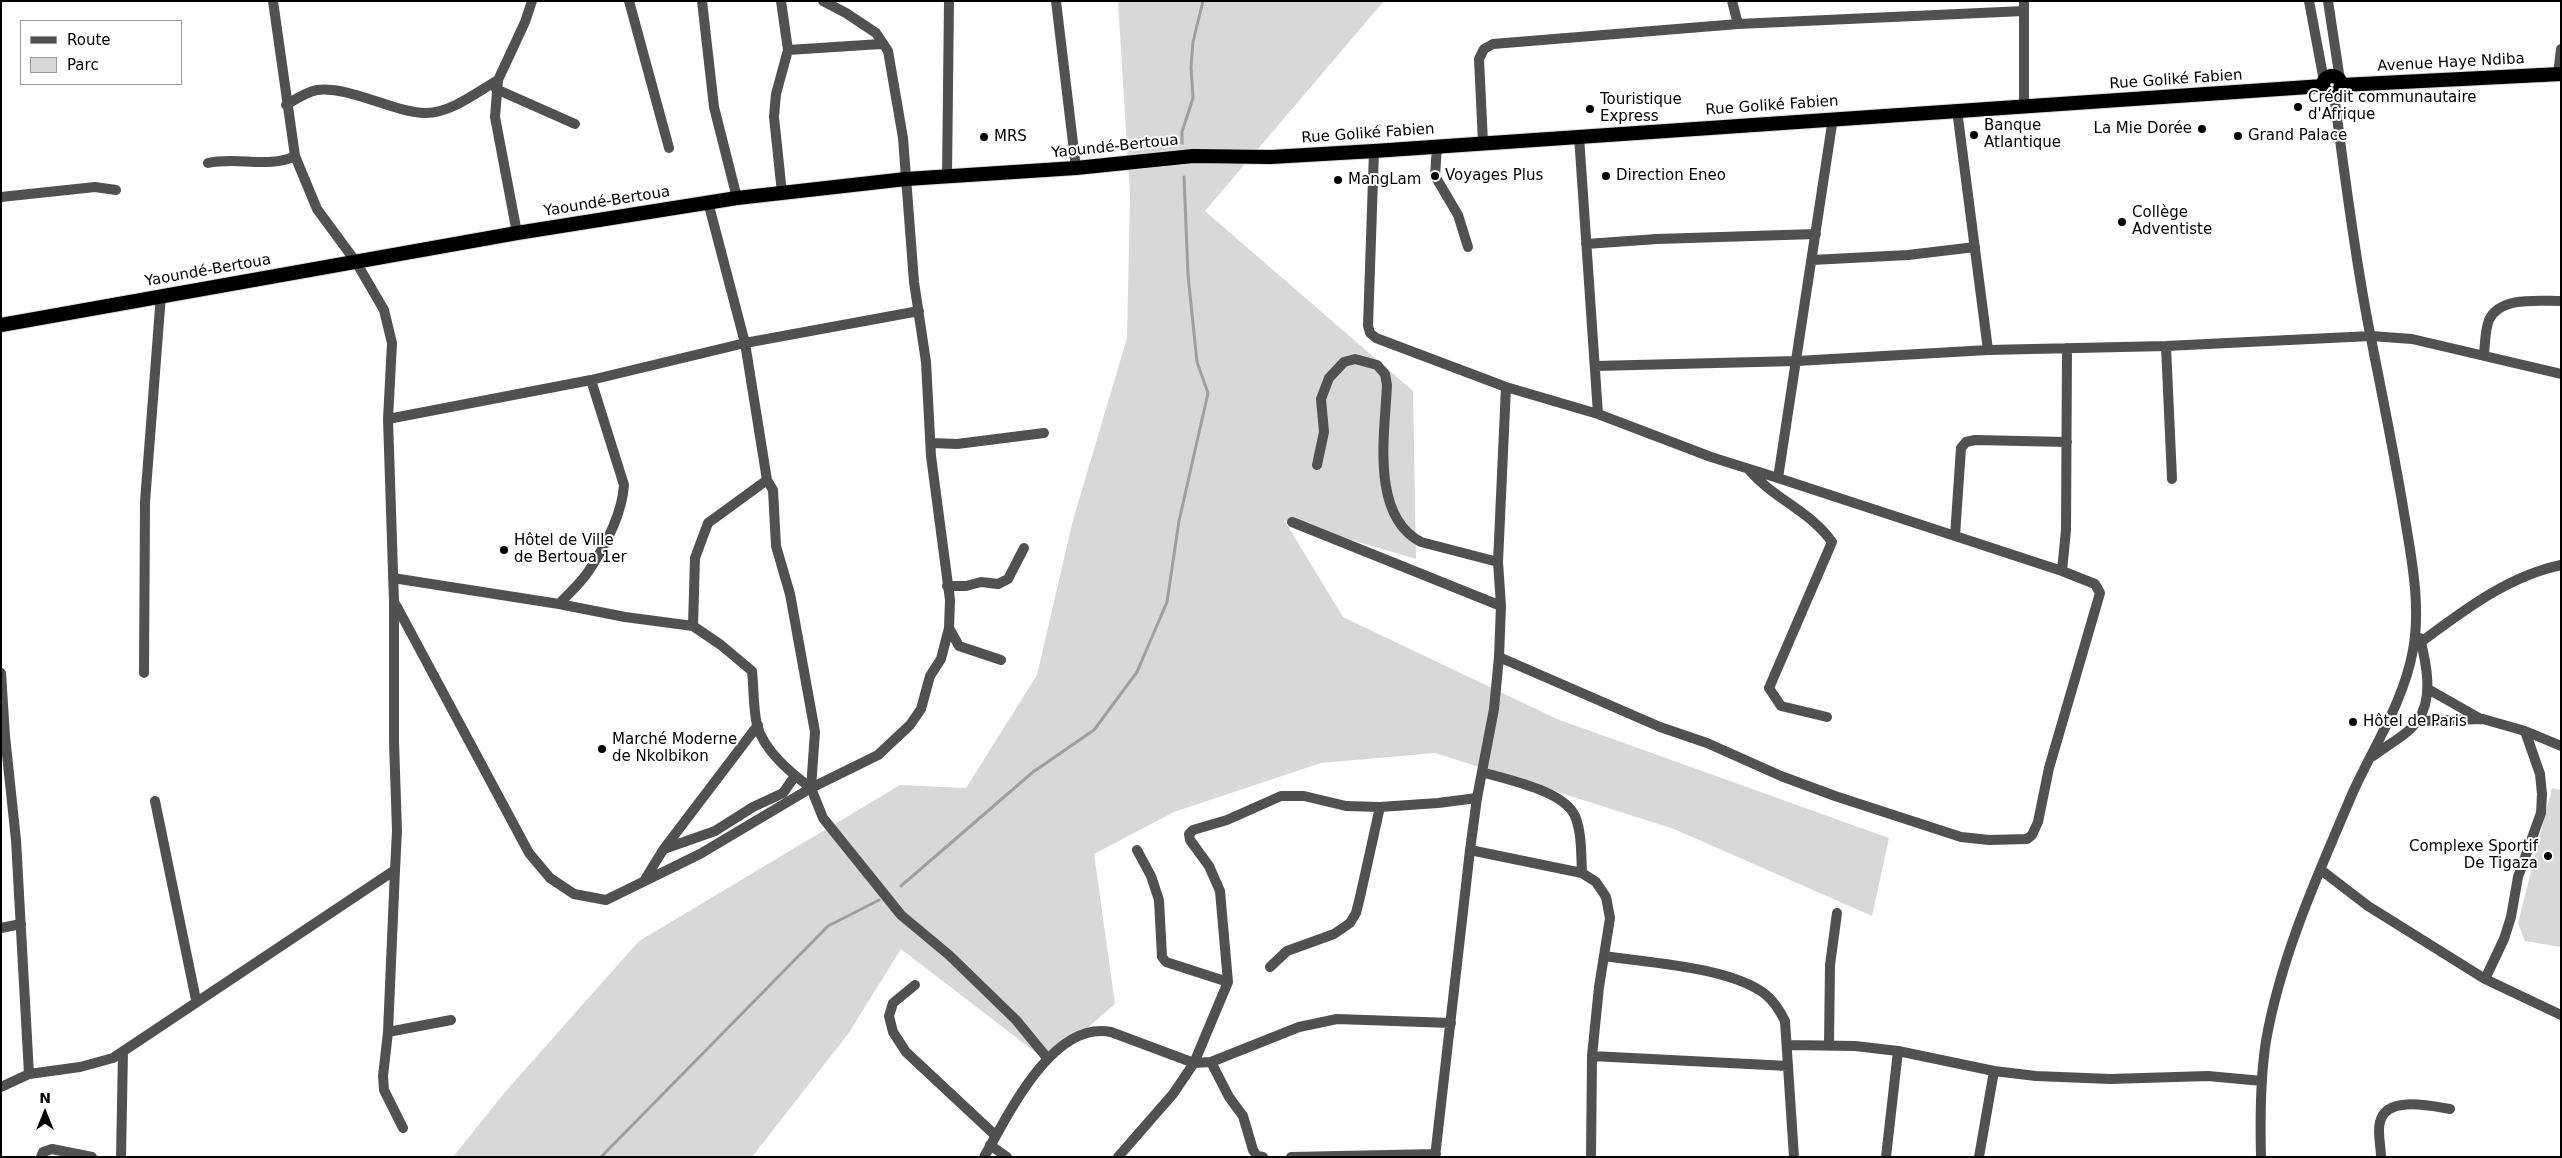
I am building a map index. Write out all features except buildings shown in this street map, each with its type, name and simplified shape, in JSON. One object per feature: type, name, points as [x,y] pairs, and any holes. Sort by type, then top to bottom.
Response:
[{"type":"highway","name":"Avenue Haye Ndiba","points":[[2333,85],[2559,74]]},
{"type":"highway","name":"Rue Goliké Fabien","points":[[1224,157],[1374,151],[2333,85]]},
{"type":"highway","name":"Yaoundé-Bertoua","points":[[1,325],[517,233],[737,198],[906,179],[1076,168],[1193,156],[1224,157]]},
{"type":"street","points":[[273,1],[286,105],[295,156],[317,209],[356,262],[384,310],[392,343],[388,419],[394,602],[394,742],[397,831],[388,1032],[383,1076],[384,1090],[403,1128]]},
{"type":"street","points":[[517,233],[495,117],[497,84],[525,22],[532,1]]},
{"type":"street","points":[[629,1],[669,148]]},
{"type":"street","points":[[702,1],[714,107],[737,198]]},
{"type":"street","points":[[781,1],[788,50],[776,94],[774,116],[782,192]]},
{"type":"street","points":[[394,602],[529,853],[550,878],[574,894],[606,900],[700,854],[811,788],[878,755],[910,725],[921,709],[930,676],[941,658],[949,628],[948,586],[931,456],[932,444],[903,138],[888,51],[876,33],[846,13],[822,1]]},
{"type":"street","points":[[947,177],[949,1]]},
{"type":"street","points":[[1056,1],[1076,168]]},
{"type":"street","points":[[1732,1],[1738,24]]},
{"type":"street","points":[[2309,1],[2333,85]]},
{"type":"street","points":[[2261,1157],[2262,1081],[2266,1042],[2277,991],[2291,946],[2321,870],[2354,790],[2403,685],[2413,651],[2416,625],[2412,559],[2394,450],[2371,336],[2333,85],[2328,1]]},
{"type":"street","points":[[1484,143],[1479,59],[1484,49],[1493,44],[1738,24],[2024,6],[2024,106]]},
{"type":"street","points":[[788,50],[882,44]]},
{"type":"street","points":[[2559,74],[2561,49]]},
{"type":"street","points":[[286,105],[302,95],[317,90],[337,91],[426,113],[442,111],[497,84]]},
{"type":"street","points":[[497,84],[575,124]]},
{"type":"street","points":[[1957,110],[1988,350]]},
{"type":"street","points":[[1778,478],[1834,118]]},
{"type":"street","points":[[1579,136],[1598,414]]},
{"type":"street","points":[[1436,146],[1434,176],[1458,215],[1468,247]]},
{"type":"street","points":[[1374,151],[1368,326],[1370,333],[1376,338],[1506,387],[1598,414],[1749,469],[2062,571],[2095,584],[2100,593],[2049,768],[2038,822],[2032,835],[2027,839],[1989,840],[1961,837],[1834,796],[1781,776],[1707,743],[1660,727],[1499,657]]},
{"type":"street","points":[[208,163],[220,160],[285,161],[295,156]]},
{"type":"street","points":[[1,196],[95,187],[116,190]]},
{"type":"street","points":[[708,202],[745,343],[767,480],[773,490],[776,546],[790,594],[815,732],[811,788],[823,818],[900,915],[949,955],[1016,1020],[1048,1059]]},
{"type":"street","points":[[1586,244],[1658,239],[1816,234]]},
{"type":"street","points":[[1812,260],[1908,255],[1975,247]]},
{"type":"street","points":[[144,673],[145,502],[161,295]]},
{"type":"street","points":[[2484,355],[2488,322],[2493,313],[2501,307],[2516,303],[2561,301]]},
{"type":"street","points":[[388,419],[591,380],[745,343],[919,311]]},
{"type":"street","points":[[1595,366],[1797,360],[1988,350],[2166,346],[2371,336],[2412,339],[2561,374]]},
{"type":"street","points":[[2166,346],[2172,479]]},
{"type":"street","points":[[2062,571],[2067,442],[2067,348]]},
{"type":"street","points":[[1316,465],[1324,432],[1321,399],[1329,378],[1344,362],[1355,359],[1377,365],[1385,374],[1387,385],[1383,475],[1391,507],[1410,537],[1421,542],[1498,562]]},
{"type":"street","points":[[559,604],[587,573],[611,529],[623,499],[624,485],[591,380]]},
{"type":"street","points":[[1292,1157],[1435,1155],[1470,850],[1477,798],[1494,708],[1499,657],[1501,606],[1498,562],[1506,387]]},
{"type":"street","points":[[932,444],[957,444],[1044,433]]},
{"type":"street","points":[[1955,536],[1961,448],[1966,442],[1975,440],[2067,442]]},
{"type":"street","points":[[1749,469],[1764,487],[1820,524],[1832,542],[1769,688],[1781,706],[1827,717]]},
{"type":"street","points":[[693,626],[695,558],[708,523],[767,480]]},
{"type":"street","points":[[1292,522],[1415,569],[1501,606]]},
{"type":"street","points":[[948,586],[966,586],[980,582],[998,584],[1008,579],[1024,548]]},
{"type":"street","points":[[2421,642],[2476,602],[2537,570],[2561,565]]},
{"type":"street","points":[[392,578],[559,604],[626,617],[693,626],[721,645],[752,671],[758,726],[769,748],[795,776],[811,788]]},
{"type":"street","points":[[2371,757],[2418,721],[2426,704],[2428,689],[2421,642],[2416,625]]},
{"type":"street","points":[[949,628],[959,646],[1001,660]]},
{"type":"street","points":[[1,673],[3,737],[16,840],[29,1074]]},
{"type":"street","points":[[2428,689],[2483,719],[2525,731],[2561,746]]},
{"type":"street","points":[[2418,721],[2483,719]]},
{"type":"street","points":[[644,881],[663,850],[758,726]]},
{"type":"street","points":[[2485,979],[2504,939],[2511,917],[2520,871],[2541,814],[2540,774],[2525,731]]},
{"type":"street","points":[[1482,772],[1551,794],[1566,803],[1574,815],[1578,828],[1582,874]]},
{"type":"street","points":[[663,850],[715,831],[752,807],[783,793],[795,776]]},
{"type":"street","points":[[1118,1157],[1173,1094],[1194,1063],[1228,982],[1220,891],[1209,866],[1190,840],[1189,834],[1193,830],[1228,820],[1282,796],[1304,796],[1346,806],[1380,807],[1477,798]]},
{"type":"street","points":[[155,801],[196,1000]]},
{"type":"street","points":[[1270,967],[1287,951],[1334,934],[1350,923],[1360,897],[1380,807]]},
{"type":"street","points":[[1137,850],[1151,876],[1159,900],[1162,957],[1166,962],[1228,982]]},
{"type":"street","points":[[1470,850],[1582,874],[1596,882],[1606,897],[1610,918],[1599,987],[1592,1056],[1591,1157]]},
{"type":"street","points":[[1,1087],[29,1074],[80,1067],[112,1058],[196,1000],[395,870]]},
{"type":"street","points":[[2321,870],[2368,906],[2485,979],[2561,1015]]},
{"type":"street","points":[[1829,1044],[1830,965],[1836,913]]},
{"type":"street","points":[[1,928],[21,924]]},
{"type":"street","points":[[1604,956],[1724,974],[1747,982],[1776,1004],[1785,1021],[1788,1044],[1794,1157]]},
{"type":"street","points":[[915,985],[893,1003],[888,1016],[893,1032],[906,1052],[996,1136]]},
{"type":"street","points":[[984,1157],[1028,1082],[1057,1049],[1087,1033],[1103,1031],[1194,1063],[1211,1062],[1299,1027],[1337,1019],[1451,1023]]},
{"type":"street","points":[[388,1032],[452,1020]]},
{"type":"street","points":[[1788,1044],[1829,1044],[1898,1051],[1994,1071],[2036,1076],[2110,1079],[2208,1076],[2262,1081]]},
{"type":"street","points":[[121,1157],[123,1051]]},
{"type":"street","points":[[1886,1157],[1898,1051]]},
{"type":"street","points":[[1592,1056],[1788,1066]]},
{"type":"street","points":[[1211,1062],[1243,1116],[1253,1150],[1257,1156],[1264,1157]]},
{"type":"street","points":[[1979,1157],[1994,1071]]},
{"type":"street","points":[[2381,1157],[2379,1123],[2382,1114],[2390,1108],[2406,1104],[2450,1109]]},
{"type":"street","points":[[990,1146],[1007,1157]]},
{"type":"street","points":[[41,1157],[43,1152],[52,1149],[92,1157]]},
{"type":"green space","points":[[1118,1],[1384,1],[1205,211],[1413,391],[1416,559],[1284,520],[1343,617],[1557,719],[1889,838],[1872,916],[1674,829],[1435,753],[1321,763],[1174,812],[1094,854],[1115,1004],[1048,1062],[901,949],[848,1034],[752,1157],[453,1157],[505,1092],[639,941],[900,785],[966,788],[1037,675],[1073,520],[1127,338],[1130,194]]},
{"type":"green space","name":"Complexe Sportif De Tigaza","points":[[2552,788],[2561,790],[2561,947],[2525,941],[2518,923]]},
{"type":"waterway","points":[[1182,143],[1182,132],[1193,98],[1191,67],[1193,42],[1203,1]]},
{"type":"waterway","points":[[901,886],[1033,772],[1094,730],[1137,672],[1167,602],[1179,521],[1208,393],[1197,362],[1188,275],[1184,177]]},
{"type":"waterway","points":[[601,1157],[828,926],[879,900]]},
{"type":"place","name":"Crédit communautaire d'Afrique","points":[[2298,107]]},
{"type":"place","name":"Touristique Express","points":[[1590,109]]},
{"type":"place","name":"La Mie Dorée","points":[[2202,129]]},
{"type":"place","name":"Banque Atlantique","points":[[1974,135]]},
{"type":"place","name":"Grand Palace","points":[[2238,136]]},
{"type":"place","name":"MRS","points":[[984,137]]},
{"type":"place","name":"Voyages Plus","points":[[1435,176]]},
{"type":"place","name":"Direction Eneo","points":[[1606,176]]},
{"type":"place","name":"MangLam","points":[[1338,180]]},
{"type":"place","name":"Collège Adventiste","points":[[2122,222]]},
{"type":"place","name":"Hôtel de Ville de Bertoua 1er","points":[[504,550]]},
{"type":"place","name":"Hôtel de Paris","points":[[2353,722]]},
{"type":"place","name":"Marché Moderne de Nkolbikon","points":[[602,749]]},
{"type":"place","name":"Complexe Sportif De Tigaza","points":[[2548,856]]}]
